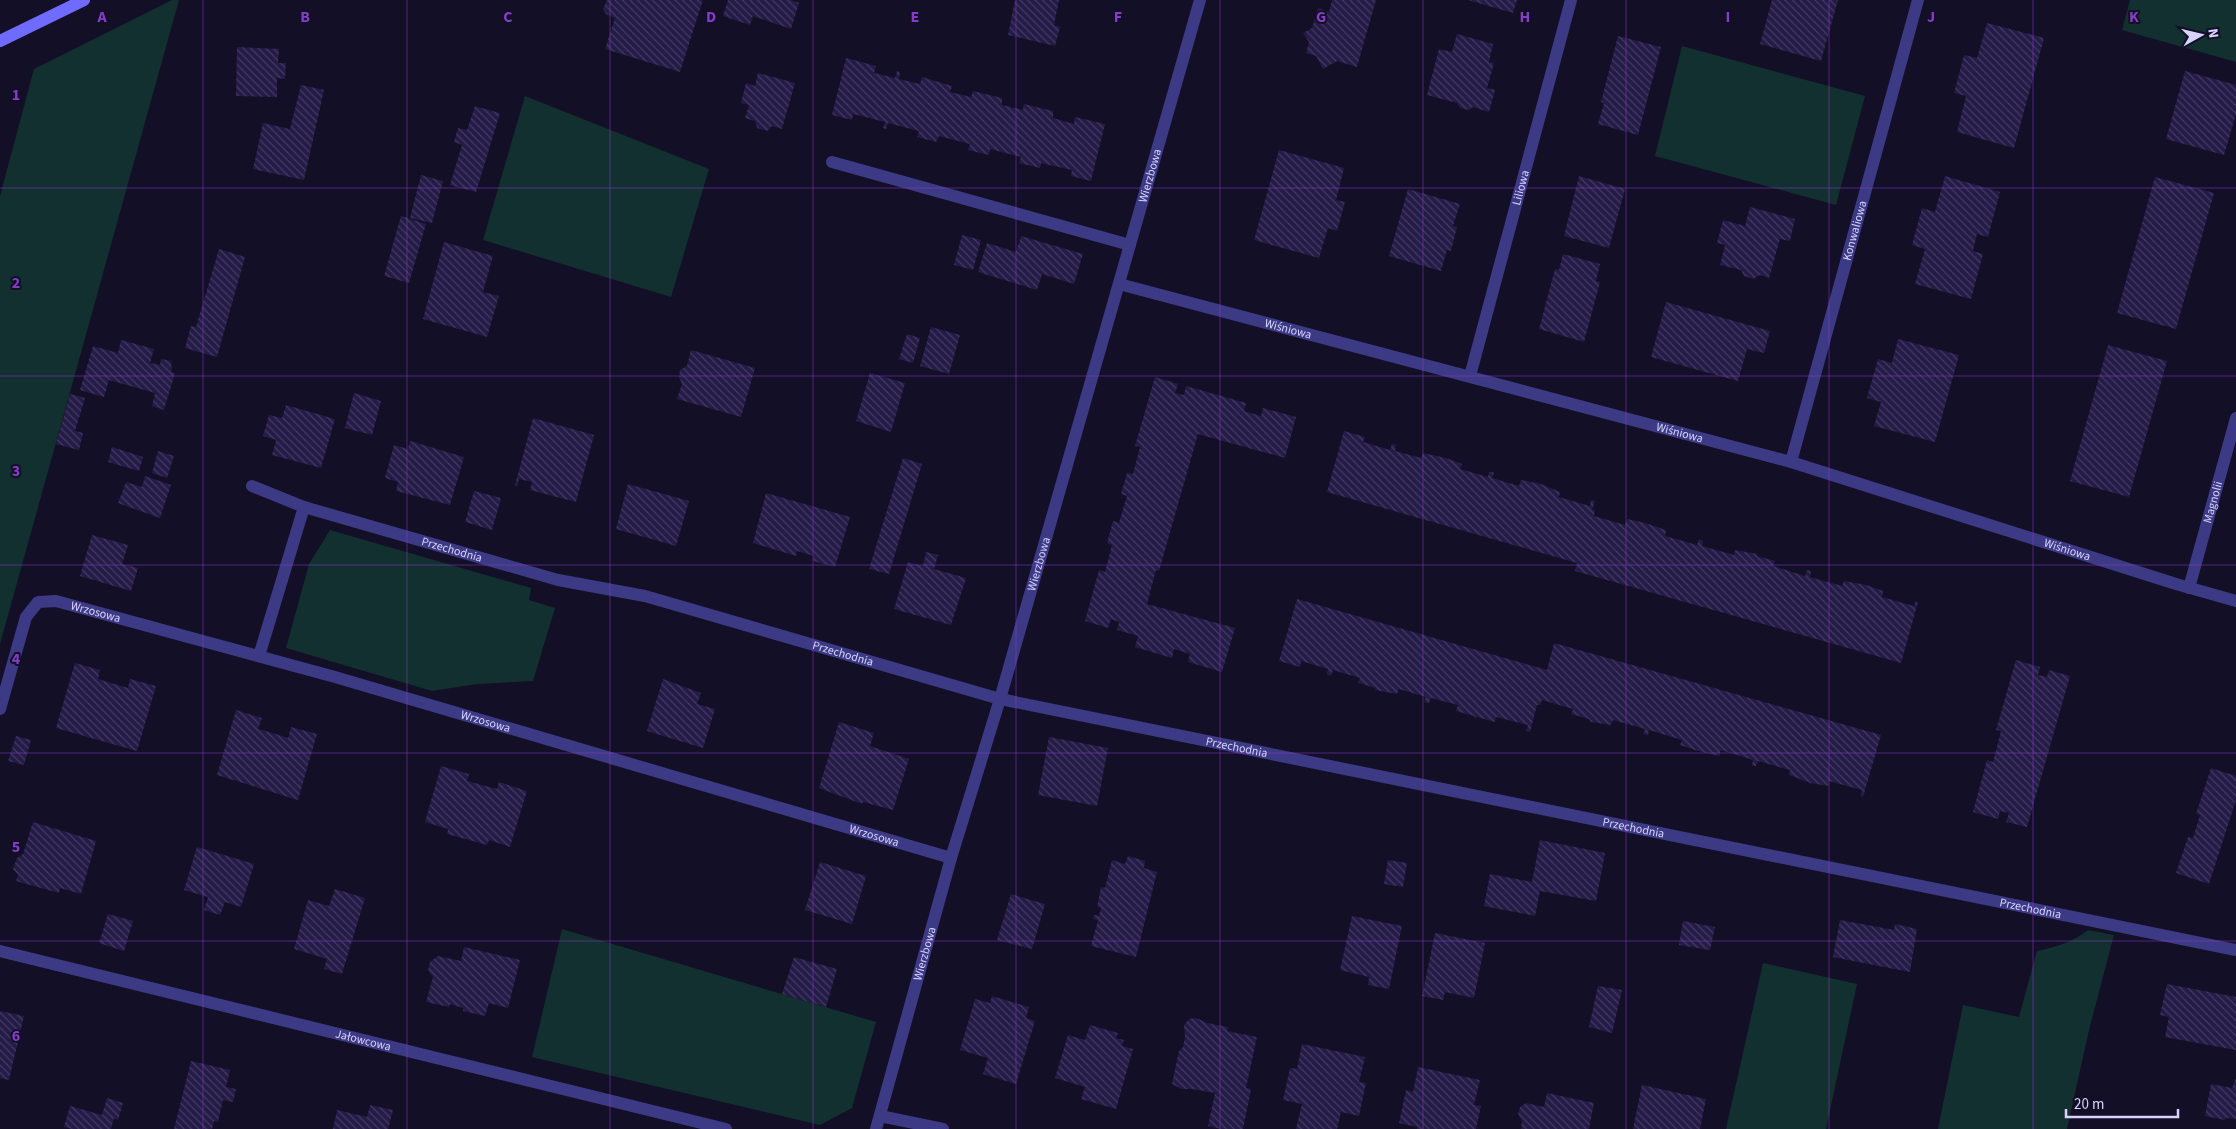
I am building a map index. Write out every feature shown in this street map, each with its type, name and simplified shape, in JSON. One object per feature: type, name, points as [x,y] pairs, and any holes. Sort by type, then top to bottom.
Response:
[{"type":"street","points":[[0,41],[84,0]]},
{"type":"street","name":"Wierzbowa","points":[[878,1123],[950,858],[1000,699],[1200,0]]},
{"type":"street","name":"Liliowa","points":[[1470,376],[1571,0]]},
{"type":"street","name":"Konwaliowa","points":[[1791,462],[1918,0]]},
{"type":"street","points":[[832,162],[1130,245]]},
{"type":"street","name":"Wiśniowa","points":[[1118,284],[1791,462],[2189,588],[2236,601]]},
{"type":"street","name":"Magnolii","points":[[2189,588],[2236,418]]},
{"type":"street","name":"Przechodnia","points":[[252,486],[304,508],[558,580],[645,596],[1000,699],[2236,950]]},
{"type":"street","points":[[259,656],[304,508]]},
{"type":"street","name":"Wrzosowa","points":[[0,709],[26,617],[38,602],[56,601],[259,656],[950,858]]},
{"type":"street","name":"Jałowcowa","points":[[0,951],[726,1129]]},
{"type":"street","points":[[878,1123],[943,1129]]},
{"type":"green space","points":[[172,0],[179,0],[0,644],[0,196],[34,69]]},
{"type":"green space","points":[[2130,0],[2236,0],[2236,62],[2122,30]]},
{"type":"green space","points":[[1682,46],[1865,96],[1836,205],[1655,156]]},
{"type":"green space","points":[[525,96],[709,169],[671,297],[483,240]]},
{"type":"green space","points":[[330,530],[531,588],[529,600],[555,608],[533,681],[477,684],[432,691],[286,648],[309,564]]},
{"type":"green space","points":[[562,929],[876,1022],[852,1108],[820,1125],[532,1057]]},
{"type":"green space","points":[[2088,930],[2114,935],[2089,1030],[2067,1129],[1938,1129],[1963,1005],[2019,1017],[2037,951],[2064,944]]},
{"type":"green space","points":[[1763,963],[1857,984],[1826,1129],[1726,1129]]},
{"type":"building","points":[[607,0],[703,0],[680,72],[605,49],[615,18],[606,14],[603,9]]},
{"type":"building","points":[[728,0],[791,0],[799,3],[791,29],[753,16],[750,25],[723,16]]},
{"type":"building","points":[[1015,0],[1059,0],[1054,25],[1060,27],[1055,46],[1008,35]]},
{"type":"building","points":[[1332,0],[1376,0],[1357,67],[1337,61],[1323,69],[1316,56],[1306,53],[1309,42],[1303,33],[1312,28],[1318,8],[1329,12]]},
{"type":"building","points":[[1468,0],[1517,0],[1513,13]]},
{"type":"building","points":[[1772,0],[1838,0],[1821,61],[1760,44]]},
{"type":"building","points":[[1987,23],[2044,38],[2014,148],[1957,132],[1966,96],[1954,93],[1964,55],[1977,58]]},
{"type":"building","points":[[1457,34],[1493,44],[1489,62],[1494,63],[1487,88],[1495,90],[1489,112],[1473,107],[1469,110],[1460,108],[1457,103],[1427,95],[1439,49],[1452,52]]},
{"type":"building","points":[[1618,36],[1661,47],[1638,135],[1598,124],[1604,103],[1601,102]]},
{"type":"building","points":[[237,47],[279,49],[278,63],[286,63],[285,79],[277,78],[277,97],[236,96]]},
{"type":"building","points":[[846,58],[876,66],[874,73],[895,78],[897,71],[900,72],[899,79],[920,84],[922,77],[952,86],[950,92],[971,97],[973,91],[1002,98],[1002,105],[1023,110],[1024,104],[1053,111],[1053,118],[1074,124],[1075,117],[1105,124],[1091,181],[1071,176],[1072,170],[1041,163],[1040,168],[1019,163],[1021,157],[990,149],[989,155],[968,150],[970,144],[939,136],[936,142],[917,137],[919,131],[888,123],[886,129],[883,128],[885,122],[853,114],[852,120],[832,115]]},
{"type":"building","points":[[2185,71],[2236,85],[2236,114],[2224,155],[2166,139]]},
{"type":"building","points":[[758,73],[795,83],[782,129],[772,126],[767,131],[757,128],[755,121],[745,118],[749,105],[741,103],[746,83],[755,86]]},
{"type":"building","points":[[301,85],[324,90],[304,180],[253,169],[263,123],[290,129]]},
{"type":"building","points":[[475,106],[500,113],[476,192],[450,185],[462,145],[454,142],[458,128],[467,130]]},
{"type":"building","points":[[1279,150],[1344,168],[1336,200],[1345,202],[1337,231],[1328,228],[1319,258],[1254,240]]},
{"type":"building","points":[[421,175],[443,181],[432,223],[410,218]]},
{"type":"building","points":[[1579,176],[1625,189],[1609,248],[1564,236]]},
{"type":"building","points":[[1945,176],[2000,192],[1988,237],[1977,234],[1973,251],[1983,254],[1971,299],[1915,284],[1925,249],[1912,245],[1922,208],[1935,212]]},
{"type":"building","points":[[2155,177],[2214,193],[2176,329],[2117,313]]},
{"type":"building","points":[[1408,189],[1460,204],[1453,226],[1457,227],[1451,251],[1447,250],[1441,271],[1389,256]]},
{"type":"building","points":[[1750,207],[1795,219],[1790,241],[1780,239],[1769,278],[1760,275],[1753,279],[1744,276],[1741,270],[1720,265],[1725,245],[1717,243],[1723,220],[1745,226]]},
{"type":"building","points":[[401,216],[426,224],[409,283],[384,276]]},
{"type":"building","points":[[962,235],[981,240],[973,270],[954,265]]},
{"type":"building","points":[[1021,236],[1083,254],[1074,284],[1042,274],[1037,290],[978,272],[987,243],[1016,252]]},
{"type":"building","points":[[444,242],[493,256],[483,292],[499,296],[487,337],[423,319]]},
{"type":"building","points":[[219,249],[245,257],[217,357],[185,348],[191,326],[196,327]]},
{"type":"building","points":[[1563,254],[1600,264],[1596,281],[1600,282],[1584,342],[1539,329],[1555,269],[1559,270]]},
{"type":"building","points":[[1666,302],[1770,331],[1764,353],[1747,349],[1738,381],[1651,357]]},
{"type":"building","points":[[931,327],[960,335],[949,374],[920,366]]},
{"type":"building","points":[[907,334],[920,338],[913,363],[899,359]]},
{"type":"building","points":[[1898,339],[1959,355],[1935,442],[1874,426],[1881,402],[1867,398],[1878,359],[1892,363]]},
{"type":"building","points":[[121,340],[154,349],[150,363],[160,365],[161,359],[171,361],[172,372],[175,373],[164,410],[152,406],[155,393],[109,380],[104,397],[80,390],[93,346],[118,353]]},
{"type":"building","points":[[2108,345],[2167,361],[2129,497],[2070,481]]},
{"type":"building","points":[[691,350],[755,368],[741,417],[677,399],[682,384],[679,377],[680,370],[687,366]]},
{"type":"building","points":[[870,373],[905,383],[891,432],[856,421]]},
{"type":"building","points":[[1155,377],[1178,384],[1175,393],[1184,395],[1186,386],[1246,403],[1244,411],[1261,416],[1263,408],[1296,417],[1285,458],[1198,434],[1159,571],[1156,570],[1147,604],[1235,628],[1222,672],[1188,662],[1190,654],[1174,649],[1172,658],[1135,647],[1138,636],[1117,630],[1119,622],[1111,619],[1108,628],[1085,621],[1099,570],[1105,572],[1112,545],[1107,543],[1113,521],[1119,523],[1127,496],[1121,494],[1127,473],[1133,474],[1140,447],[1135,446]]},
{"type":"building","points":[[354,393],[381,401],[372,435],[345,428]]},
{"type":"building","points":[[70,394],[85,398],[75,431],[83,433],[79,450],[56,444]]},
{"type":"building","points":[[286,405],[335,419],[321,468],[272,455],[276,440],[263,436],[269,415],[282,418]]},
{"type":"building","points":[[533,418],[594,435],[576,502],[530,490],[532,482],[519,479],[517,486],[515,485]]},
{"type":"building","points":[[1344,431],[1365,437],[1363,442],[1390,450],[1392,444],[1396,445],[1395,451],[1421,458],[1423,453],[1446,458],[1462,464],[1460,469],[1488,477],[1489,472],[1492,472],[1494,473],[1492,478],[1519,486],[1521,480],[1541,484],[1560,492],[1559,497],[1590,506],[1591,500],[1595,501],[1592,510],[1595,510],[1594,516],[1625,525],[1627,519],[1645,523],[1666,530],[1665,536],[1697,545],[1699,539],[1703,541],[1702,546],[1734,555],[1735,550],[1757,554],[1757,556],[1775,561],[1773,566],[1805,576],[1807,570],[1811,571],[1810,577],[1842,586],[1844,581],[1866,585],[1883,591],[1882,597],[1914,606],[1916,601],[1918,602],[1901,663],[1575,571],[1577,563],[1327,492]]},
{"type":"building","points":[[410,441],[464,457],[450,505],[396,491],[398,482],[385,478],[394,445],[408,449]]},
{"type":"building","points":[[112,447],[143,457],[139,471],[108,462]]},
{"type":"building","points":[[158,451],[174,456],[167,478],[152,473]]},
{"type":"building","points":[[903,458],[922,464],[889,574],[869,569]]},
{"type":"building","points":[[145,476],[171,485],[160,518],[118,503],[126,482],[142,487]]},
{"type":"building","points":[[628,484],[689,501],[676,546],[616,529]]},
{"type":"building","points":[[474,491],[501,498],[492,530],[465,522]]},
{"type":"building","points":[[766,493],[850,517],[835,567],[813,561],[814,556],[797,551],[796,556],[753,543]]},
{"type":"building","points":[[92,535],[128,545],[122,564],[138,568],[131,591],[80,576]]},
{"type":"building","points":[[926,552],[938,555],[934,569],[966,578],[951,625],[894,609],[908,562],[923,566]]},
{"type":"building","points":[[1297,599],[1547,670],[1554,643],[1881,735],[1863,797],[1861,795],[1862,790],[1829,781],[1828,786],[1810,783],[1789,775],[1790,770],[1758,761],[1756,766],[1754,766],[1752,765],[1753,760],[1721,750],[1719,756],[1698,751],[1680,745],[1682,740],[1649,730],[1648,735],[1643,734],[1645,729],[1613,720],[1611,725],[1591,722],[1589,719],[1571,714],[1573,709],[1542,700],[1540,705],[1537,705],[1530,732],[1526,731],[1528,725],[1496,717],[1495,722],[1475,718],[1474,716],[1456,711],[1458,705],[1431,698],[1429,703],[1424,702],[1426,697],[1399,689],[1397,694],[1375,690],[1376,688],[1358,683],[1360,678],[1333,670],[1331,676],[1327,674],[1328,669],[1301,661],[1300,667],[1279,661]]},
{"type":"building","points":[[2016,660],[2040,667],[2038,675],[2047,677],[2049,670],[2070,676],[2027,827],[2006,822],[2009,813],[2000,811],[1998,819],[1973,812],[1987,760],[1993,762],[2001,731],[1996,730]]},
{"type":"building","points":[[75,663],[100,670],[98,679],[128,688],[130,679],[156,686],[137,751],[56,728]]},
{"type":"building","points":[[663,679],[701,693],[697,704],[715,709],[703,748],[647,731]]},
{"type":"building","points":[[236,710],[262,718],[258,729],[288,738],[291,727],[317,734],[298,800],[217,775]]},
{"type":"building","points":[[839,722],[874,733],[870,746],[909,759],[893,810],[863,802],[862,804],[819,788]]},
{"type":"building","points":[[16,736],[31,740],[24,765],[8,761]]},
{"type":"building","points":[[1049,737],[1108,748],[1097,806],[1038,795]]},
{"type":"building","points":[[441,766],[469,774],[467,781],[497,789],[499,782],[527,791],[510,847],[489,840],[487,845],[447,834],[448,829],[425,822]]},
{"type":"building","points":[[2211,768],[2236,776],[2236,800],[2209,884],[2176,873],[2188,837],[2193,838],[2200,815],[2196,814]]},
{"type":"building","points":[[33,822],[96,841],[81,894],[60,888],[59,893],[16,881],[18,875],[13,869],[17,858],[23,854]]},
{"type":"building","points":[[1540,840],[1605,853],[1596,901],[1540,891],[1535,916],[1484,906],[1490,874],[1532,882]]},
{"type":"building","points":[[197,847],[254,864],[241,907],[225,902],[220,915],[204,910],[208,897],[184,890]]},
{"type":"building","points":[[1128,856],[1145,861],[1144,868],[1157,872],[1136,957],[1091,946],[1098,920],[1093,919],[1094,915],[1099,916],[1101,908],[1097,907],[1101,887],[1105,888],[1112,860],[1125,864]]},
{"type":"building","points":[[1388,860],[1407,863],[1403,887],[1384,884]]},
{"type":"building","points":[[820,862],[866,876],[852,924],[805,910]]},
{"type":"building","points":[[335,889],[365,898],[342,974],[324,969],[327,959],[294,949],[308,900],[329,906]]},
{"type":"building","points":[[1011,894],[1045,904],[1032,949],[997,940]]},
{"type":"building","points":[[108,914],[133,921],[124,951],[99,943]]},
{"type":"building","points":[[1352,916],[1402,926],[1389,989],[1368,985],[1369,977],[1340,970]]},
{"type":"building","points":[[1840,920],[1894,930],[1895,924],[1917,929],[1910,972],[1833,957]]},
{"type":"building","points":[[1683,921],[1715,927],[1710,950],[1679,945]]},
{"type":"building","points":[[1435,933],[1485,943],[1474,998],[1445,992],[1443,1000],[1422,996]]},
{"type":"building","points":[[464,947],[520,960],[508,1008],[489,1003],[485,1016],[463,1011],[463,1008],[450,1004],[449,1007],[426,1002],[433,977],[428,970],[430,962],[438,956],[461,961]]},
{"type":"building","points":[[794,957],[837,969],[826,1007],[782,994]]},
{"type":"building","points":[[2167,984],[2236,997],[2236,1050],[2165,1037],[2169,1017],[2160,1015]]},
{"type":"building","points":[[1598,986],[1622,990],[1612,1033],[1589,1027]]},
{"type":"building","points":[[992,996],[1029,1007],[1026,1018],[1035,1021],[1016,1084],[983,1074],[988,1058],[960,1050],[975,999],[990,1003]]},
{"type":"building","points":[[0,1011],[24,1016],[9,1080],[0,1078]]},
{"type":"building","points":[[1196,1018],[1207,1023],[1228,1027],[1227,1031],[1257,1037],[1246,1088],[1251,1089],[1243,1129],[1221,1129],[1208,1126],[1215,1093],[1181,1089],[1172,1084],[1179,1051],[1183,1047],[1185,1037],[1184,1025],[1189,1019]]},
{"type":"building","points":[[1090,1025],[1118,1033],[1116,1038],[1124,1040],[1122,1046],[1133,1049],[1116,1109],[1081,1099],[1085,1087],[1055,1078],[1068,1035],[1085,1040]]},
{"type":"building","points":[[1302,1044],[1365,1057],[1359,1082],[1366,1083],[1359,1116],[1341,1112],[1337,1129],[1296,1129],[1302,1104],[1283,1100],[1290,1068],[1297,1069]]},
{"type":"building","points":[[191,1061],[230,1070],[226,1087],[236,1089],[233,1102],[223,1100],[218,1122],[214,1121],[212,1129],[174,1129]]},
{"type":"building","points":[[1418,1067],[1480,1080],[1474,1105],[1481,1106],[1476,1129],[1417,1129],[1417,1127],[1399,1123],[1406,1090],[1413,1092]]},
{"type":"building","points":[[2236,1078],[2236,1119],[2226,1118],[2225,1120],[2205,1116],[2211,1084],[2232,1088]]},
{"type":"building","points":[[1642,1085],[1706,1099],[1700,1129],[1633,1129]]},
{"type":"building","points":[[1547,1093],[1594,1103],[1589,1129],[1521,1129],[1522,1121],[1518,1114],[1520,1107],[1526,1103],[1544,1107]]},
{"type":"building","points":[[107,1098],[123,1103],[118,1120],[114,1118],[111,1129],[72,1129],[64,1127],[70,1106],[102,1115]]},
{"type":"building","points":[[370,1105],[393,1110],[388,1129],[333,1129],[337,1110],[367,1117]]}]
